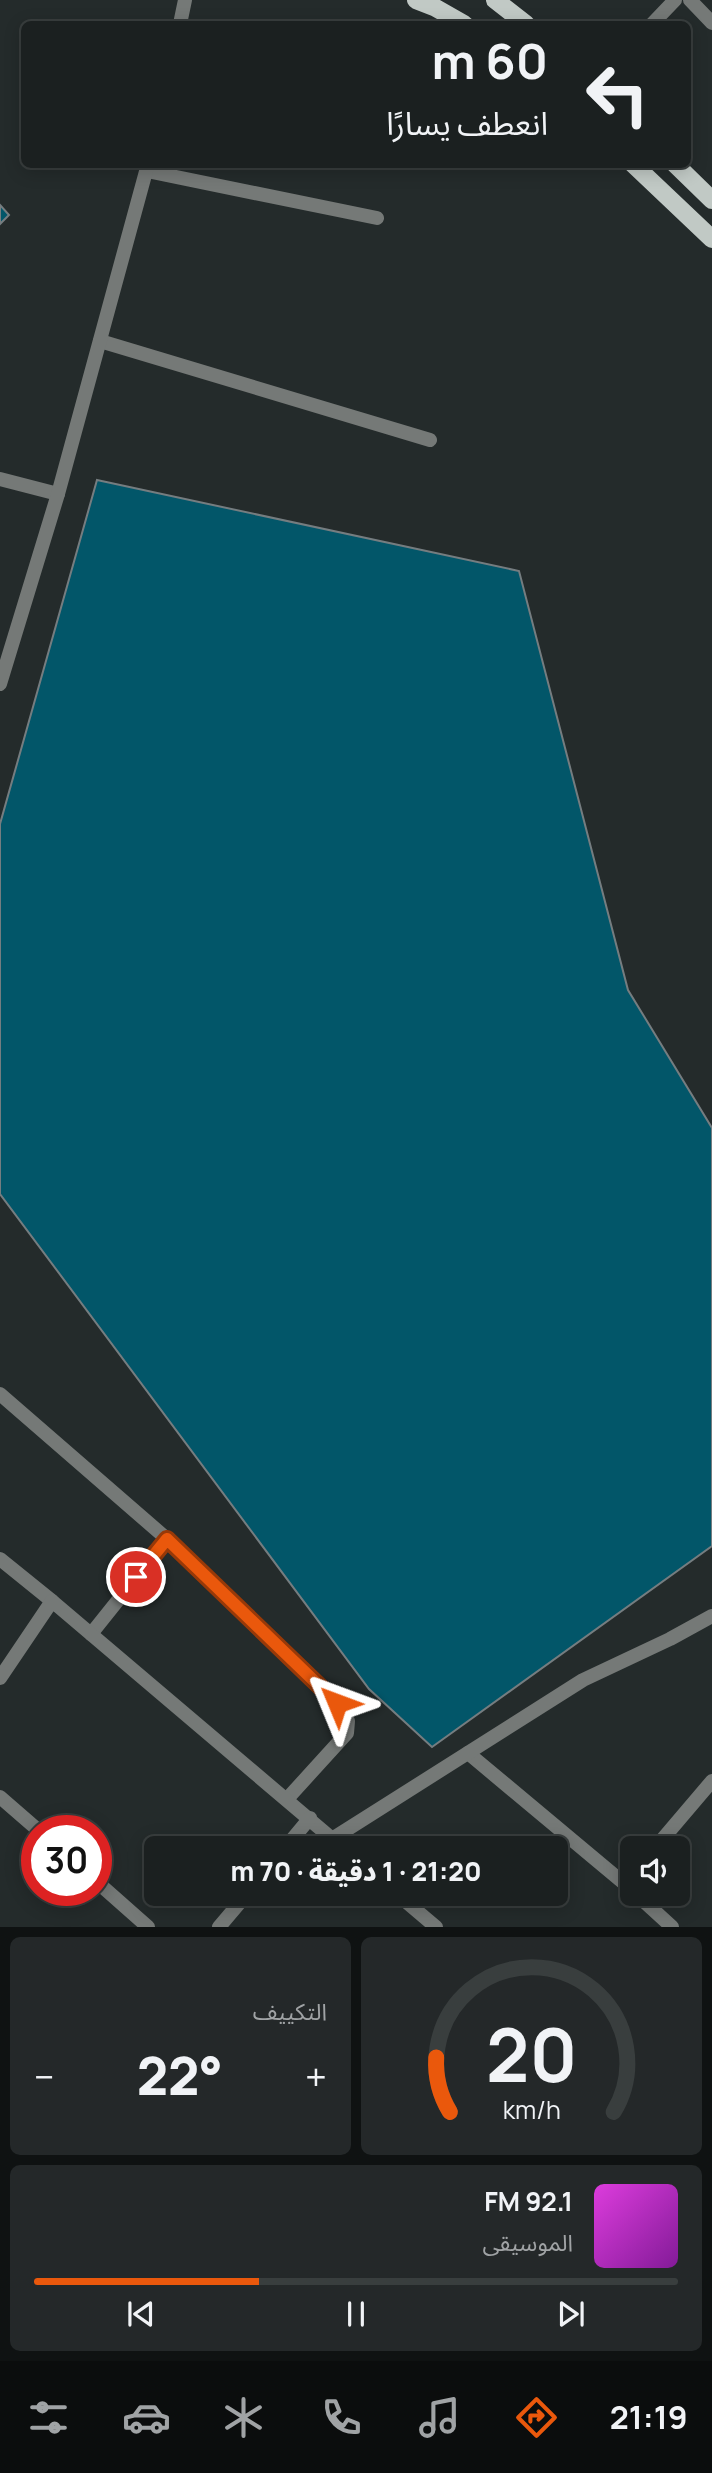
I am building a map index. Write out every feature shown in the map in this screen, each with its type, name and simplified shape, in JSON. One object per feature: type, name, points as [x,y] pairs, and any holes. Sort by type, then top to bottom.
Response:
[{"type":"main road","points":[[416,0],[459,21]]},
{"type":"main road","points":[[495,0],[522,21]]},
{"type":"main road","points":[[637,168],[712,239]]},
{"type":"main road","points":[[679,168],[712,200]]},
{"type":"street","points":[[181,21],[185,0]]},
{"type":"street","points":[[655,21],[675,0]]},
{"type":"street","points":[[690,0],[712,23]]},
{"type":"street","points":[[0,684],[58,494],[147,168],[377,218]]},
{"type":"street","points":[[100,341],[430,440]]},
{"type":"street","points":[[0,479],[58,494]]},
{"type":"street","points":[[0,1394],[167,1539],[337,1703],[348,1721],[347,1733],[287,1799]]},
{"type":"street","points":[[91,1634],[167,1539]]},
{"type":"street","points":[[0,1559],[330,1836]]},
{"type":"street","points":[[0,1678],[52,1601]]},
{"type":"street","points":[[348,1836],[468,1753],[583,1680],[712,1616]]},
{"type":"street","points":[[468,1753],[620,1877]]},
{"type":"street","points":[[665,1836],[712,1780]]},
{"type":"street","points":[[0,1797],[21,1815]]},
{"type":"street","points":[[295,1836],[310,1818]]},
{"type":"street","points":[[112,1895],[148,1927]]},
{"type":"street","points":[[219,1927],[237,1906]]},
{"type":"street","points":[[411,1906],[436,1927]]},
{"type":"street","points":[[651,1906],[672,1927]]},
{"type":"building","points":[[0,205],[9,215],[0,224]]},
{"type":"building","points":[[97,480],[519,571],[628,990],[712,1128],[712,1546],[432,1747],[369,1689],[0,1194],[0,824]]},
{"type":"route","points":[[136,1577],[167,1539],[337,1703]]}]
